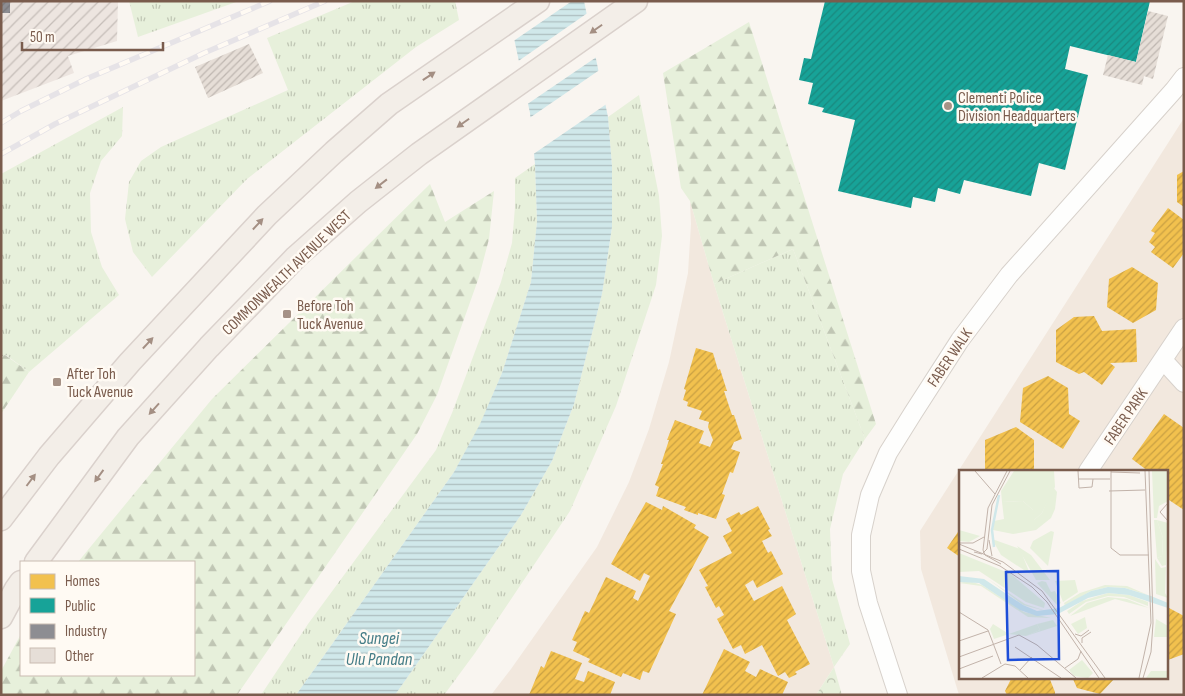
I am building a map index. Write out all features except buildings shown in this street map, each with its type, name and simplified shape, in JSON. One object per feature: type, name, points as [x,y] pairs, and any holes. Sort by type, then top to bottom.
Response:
[{"type":"main road","points":[[1,519],[49,456],[124,369],[267,215],[334,152],[389,104],[538,1]]},
{"type":"main road","name":"COMMONWEALTH AVENUE WEST","points":[[37,561],[128,437],[209,347],[296,257],[358,202],[419,154],[636,1]]},
{"type":"main road","points":[[1,608],[19,586]]},
{"type":"main road","points":[[1,617],[19,586]]},
{"type":"street","name":"FABER WALK","points":[[898,695],[868,603],[862,571],[861,535],[868,503],[888,453],[960,340],[989,300],[1184,77]]},
{"type":"street","name":"FABER PARK","points":[[1089,470],[1184,328]]},
{"type":"street","points":[[1162,360],[1184,383]]},
{"type":"shaded area","points":[[1,1],[118,1],[117,41],[68,56],[74,73],[1,101]]},
{"type":"shaded area","points":[[1184,118],[1184,695],[959,695],[921,569],[920,531]]},
{"type":"shaded area","points":[[690,201],[714,284],[834,667],[816,695],[491,695],[597,547],[629,482],[649,429],[669,362],[688,273],[691,224]]},
{"type":"green space","points":[[129,1],[239,1],[138,37]]},
{"type":"green space","points":[[355,1],[455,1],[459,20],[416,47],[247,179],[152,277],[133,252],[125,219],[129,182],[141,161],[161,147],[288,90],[267,38]]},
{"type":"green space","points":[[749,22],[876,424],[865,439],[793,249],[714,284],[690,201],[681,188],[663,73]]},
{"type":"green space","points":[[639,95],[659,196],[662,236],[656,285],[616,406],[570,511],[475,653],[444,695],[395,695],[521,515],[552,461],[574,404],[602,294],[612,227],[612,166],[608,117]]},
{"type":"green space","points":[[123,107],[122,136],[101,161],[90,193],[91,232],[102,267],[119,295],[29,372],[6,355],[1,357],[1,174]]},
{"type":"green space","points":[[535,164],[537,221],[531,282],[502,373],[480,425],[454,472],[296,695],[261,695],[308,624],[436,450],[452,413],[501,282],[512,243],[515,178]]},
{"type":"green space","points":[[430,184],[445,222],[494,191],[489,239],[479,277],[437,395],[417,434],[237,695],[1,695],[1,671],[20,636],[20,676],[195,676],[195,561],[79,561],[212,399]]},
{"type":"green space","points":[[793,249],[865,439],[843,474],[830,529],[832,579],[850,644],[834,667],[714,284]]},
{"type":"green space","points":[[5,355],[29,372],[1,414],[1,357]]},
{"type":"green space","points":[[834,667],[842,695],[816,695]]},
{"type":"water","name":"Sungei Ulu Pandan","points":[[506,1],[584,1],[608,117],[612,166],[612,227],[602,294],[574,404],[552,461],[521,515],[395,695],[296,695],[454,472],[480,424],[502,373],[531,282],[537,221],[535,164],[530,113]]},
{"type":"pier","points":[[504,1],[572,1],[512,42]]},
{"type":"pier","points":[[589,12],[598,56],[526,105],[517,62]]},
{"type":"pier","points":[[601,69],[608,103],[532,155],[528,119]]},
{"type":"railway","points":[[1,123],[86,79],[270,1]]},
{"type":"railway","points":[[1,154],[55,124],[204,53],[325,1]]},
{"type":"place","name":"Clementi Police Division Headquarters","points":[[948,106]]},
{"type":"place","name":"Before Toh Tuck Avenue","points":[[287,314]]},
{"type":"place","name":"After Toh Tuck Avenue","points":[[57,382]]}]
